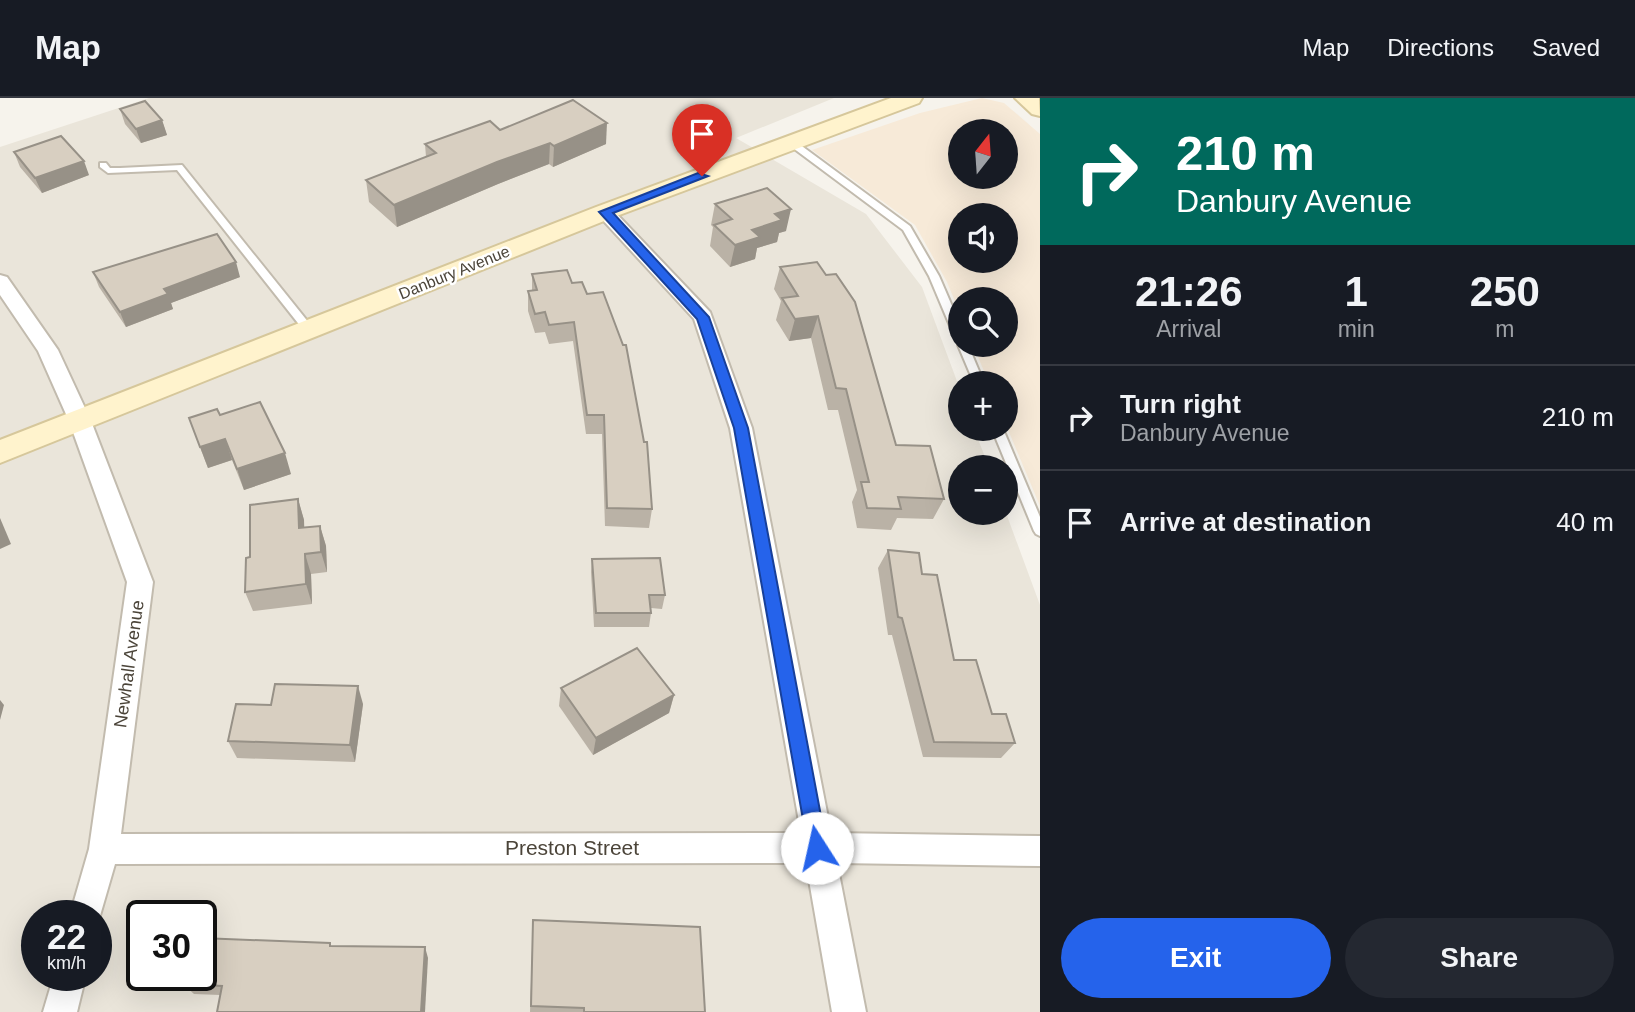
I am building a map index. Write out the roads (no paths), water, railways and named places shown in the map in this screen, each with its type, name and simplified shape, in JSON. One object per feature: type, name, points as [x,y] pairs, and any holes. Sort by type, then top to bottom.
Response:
[{"type":"street","name":"Danbury Avenue","points":[[0,452],[605,212],[911,98]]},
{"type":"street","points":[[1026,98],[1040,109]]},
{"type":"street","points":[[605,212],[703,317],[741,428],[849,1012]]},
{"type":"street","name":"Newhall Avenue","points":[[0,281],[48,350],[80,421],[141,582],[104,849],[90,900]]},
{"type":"street","name":"Preston Street","points":[[104,849],[817,848],[1040,852]]},
{"type":"street","points":[[60,1012],[66,991]]},
{"type":"lane","points":[[792,143],[908,229],[934,276],[948,310]]},
{"type":"lane","points":[[103,164],[107,170],[120,172],[179,167],[309,330]]},
{"type":"lane","points":[[1002,441],[1040,531]]}]
